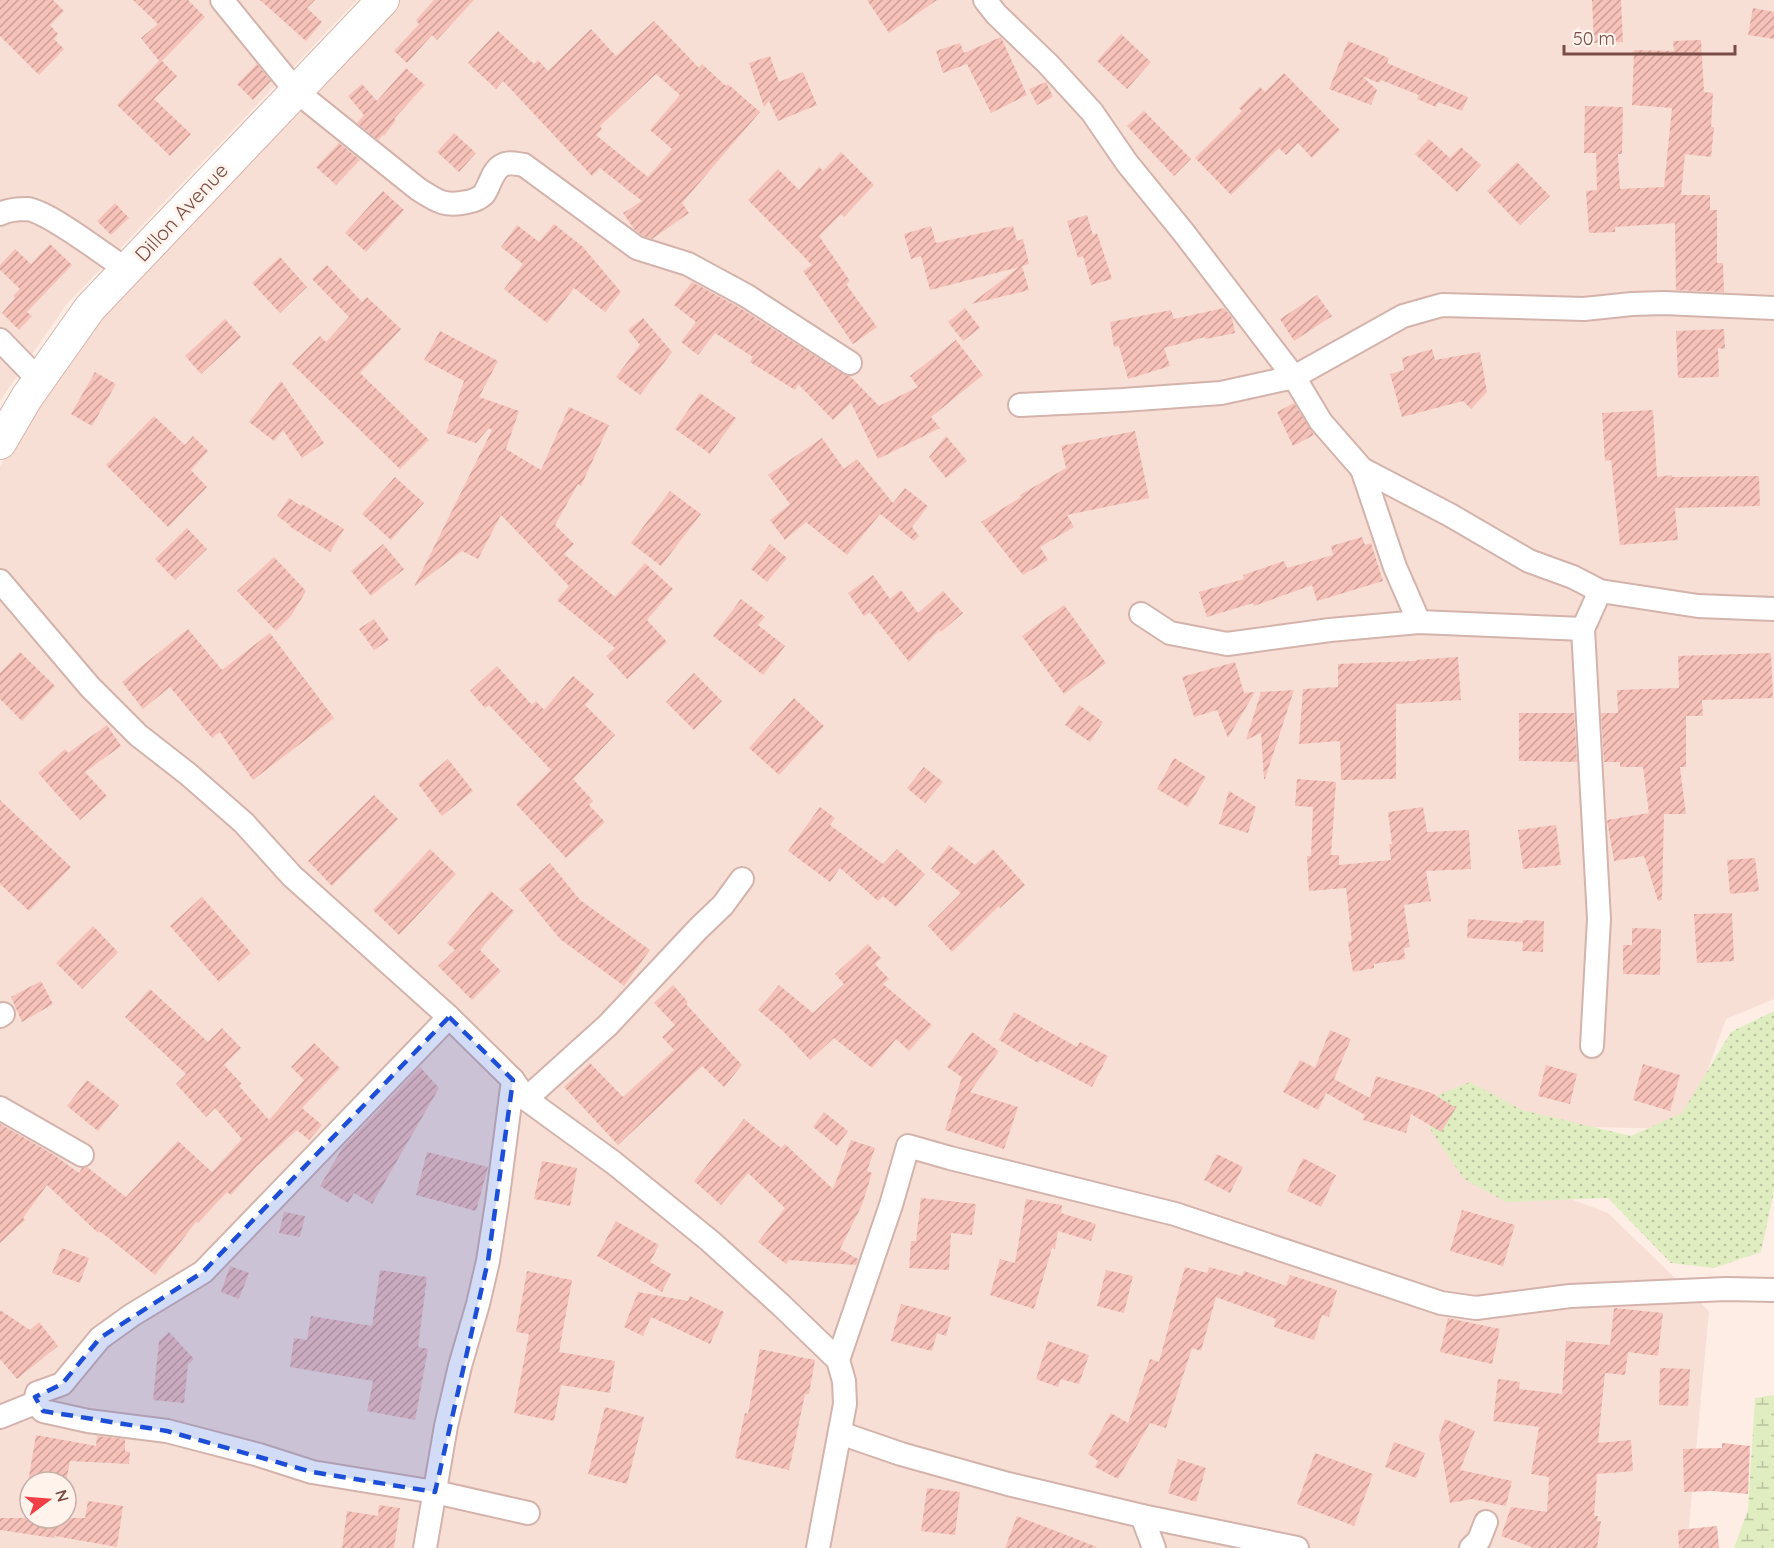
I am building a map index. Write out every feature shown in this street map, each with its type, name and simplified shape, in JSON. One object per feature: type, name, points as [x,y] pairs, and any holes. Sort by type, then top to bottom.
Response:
[{"type":"street","points":[[222,0],[296,91],[432,198],[452,205],[472,201],[484,193],[495,171],[502,166],[509,163],[524,165],[636,248],[688,264],[747,296],[850,363]]},
{"type":"street","name":"Dillon Avenue","points":[[0,442],[27,397],[90,308],[383,0]]},
{"type":"street","points":[[985,0],[1092,112],[1127,163],[1294,376],[1321,422],[1362,469],[1450,515],[1529,561],[1573,577],[1600,591],[1698,606],[1774,609]]},
{"type":"street","points":[[0,214],[28,209],[46,215],[127,270]]},
{"type":"street","points":[[1020,405],[1221,393],[1294,376],[1403,316],[1442,304],[1584,309],[1664,303],[1774,308]]},
{"type":"street","points":[[0,340],[39,380]]},
{"type":"street","points":[[1362,469],[1395,567],[1419,622]]},
{"type":"street","points":[[0,581],[90,687],[138,735],[188,774],[244,823],[292,876],[449,1017],[513,1080],[526,1099],[614,1163],[710,1241],[782,1305],[838,1360],[844,1381],[845,1404],[818,1548]]},
{"type":"street","points":[[1592,1046],[1599,919],[1582,629],[1600,591]]},
{"type":"street","points":[[1141,614],[1170,633],[1227,644],[1306,633],[1419,622],[1582,629]]},
{"type":"street","points":[[526,1099],[608,1025],[723,905],[742,879]]},
{"type":"street","points":[[35,1403],[37,1393],[62,1384],[100,1338],[132,1315],[203,1272],[449,1017]]},
{"type":"street","points":[[425,1548],[446,1426],[488,1260],[513,1080]]},
{"type":"street","points":[[0,1108],[82,1155]]},
{"type":"street","points":[[838,1360],[891,1205],[908,1146],[1175,1214],[1441,1302],[1476,1308],[1570,1296],[1726,1289],[1774,1290]]},
{"type":"street","points":[[0,1417],[35,1403]]},
{"type":"street","points":[[35,1403],[43,1411],[88,1421],[167,1431],[259,1455],[312,1472],[435,1492],[528,1513]]},
{"type":"street","points":[[840,1433],[902,1454],[987,1478],[1142,1516],[1297,1548]]},
{"type":"street","points":[[1142,1516],[1154,1548]]},
{"type":"street","points":[[1471,1548],[1479,1540],[1486,1521]]},
{"type":"highlighted area","points":[[449,1017],[513,1080],[488,1261],[435,1492],[312,1472],[167,1431],[43,1411],[35,1397],[62,1384],[100,1338],[203,1272]]},
{"type":"shaded area","points":[[0,0],[357,0],[66,305],[0,401]]},
{"type":"shaded area","points":[[399,0],[1774,0],[1774,999],[1726,1019],[1686,1129],[1491,1125],[1475,1163],[1608,1213],[1709,1311],[1687,1548],[0,1548],[0,466],[89,330]]},
{"type":"green space","points":[[1774,1011],[1774,1191],[1761,1252],[1714,1268],[1671,1263],[1608,1198],[1506,1202],[1464,1179],[1430,1129],[1433,1097],[1470,1082],[1522,1110],[1631,1136],[1682,1113],[1731,1032]]},
{"type":"green space","points":[[1774,1395],[1774,1548],[1734,1548],[1748,1510],[1755,1398]]},
{"type":"building","points":[[0,0],[53,0],[64,11],[50,25],[58,34],[54,39],[64,49],[39,75],[0,36]]},
{"type":"building","points":[[133,0],[188,0],[205,17],[162,61],[177,76],[154,99],[191,134],[170,156],[117,105],[159,61],[141,38],[158,24]]},
{"type":"building","points":[[260,0],[315,0],[307,8],[322,22],[306,41]]},
{"type":"building","points":[[434,0],[474,0],[437,40],[432,35],[407,63],[394,51],[419,24],[416,20]]},
{"type":"building","points":[[867,0],[937,0],[889,33]]},
{"type":"building","points":[[1592,0],[1621,0],[1623,42],[1594,43]]},
{"type":"building","points":[[1753,8],[1774,12],[1774,39],[1748,35]]},
{"type":"building","points":[[654,21],[699,68],[702,64],[760,112],[682,203],[689,213],[652,239],[634,229],[623,213],[642,201],[600,168],[592,176],[503,81],[496,89],[468,63],[498,31],[534,64],[538,60],[548,71],[591,29],[616,56]],"holes":[[[656,74],[680,95],[650,130],[672,149],[648,177],[596,135],[602,129],[600,126]]]},
{"type":"building","points":[[1121,34],[1151,62],[1127,89],[1097,61]]},
{"type":"building","points":[[1001,37],[1027,95],[991,113],[967,64],[943,73],[936,51],[960,43],[964,53]]},
{"type":"building","points":[[1701,40],[1704,92],[1713,93],[1711,127],[1714,127],[1711,157],[1685,154],[1681,195],[1710,195],[1710,210],[1717,210],[1717,263],[1723,263],[1724,292],[1676,290],[1675,223],[1615,227],[1615,232],[1589,233],[1586,191],[1597,190],[1596,153],[1584,153],[1585,106],[1623,107],[1622,154],[1618,154],[1620,189],[1664,187],[1672,108],[1632,105],[1634,50],[1674,51],[1673,41]]},
{"type":"building","points":[[1348,41],[1389,58],[1387,63],[1468,97],[1462,111],[1438,102],[1436,107],[1417,99],[1419,95],[1381,80],[1379,83],[1362,76],[1377,90],[1371,105],[1329,89]]},
{"type":"building","points":[[770,56],[779,82],[803,72],[817,105],[778,121],[769,101],[764,107],[749,63]]},
{"type":"building","points":[[257,64],[271,81],[253,100],[237,84]]},
{"type":"building","points":[[406,68],[425,85],[394,119],[396,120],[384,136],[378,140],[357,123],[364,115],[348,96],[362,84],[377,101]]},
{"type":"building","points":[[1284,73],[1340,130],[1312,158],[1298,143],[1286,155],[1279,148],[1231,195],[1195,158],[1242,111],[1239,108],[1260,87],[1265,92]]},
{"type":"building","points":[[1046,82],[1053,97],[1037,105],[1029,89]]},
{"type":"building","points":[[1144,111],[1191,159],[1174,176],[1127,126]]},
{"type":"building","points":[[454,133],[476,153],[459,172],[437,152]]},
{"type":"building","points":[[1429,139],[1450,158],[1461,147],[1481,165],[1457,192],[1415,154]]},
{"type":"building","points":[[339,143],[360,160],[336,185],[316,167]]},
{"type":"building","points":[[841,152],[874,185],[844,217],[841,214],[819,236],[850,281],[846,284],[877,327],[853,344],[803,271],[812,265],[748,200],[778,169],[799,190],[819,167],[823,171]]},
{"type":"building","points":[[1517,162],[1550,196],[1520,225],[1487,191]]},
{"type":"building","points":[[383,191],[404,210],[366,252],[345,233]]},
{"type":"building","points":[[115,203],[129,218],[111,235],[97,221]]},
{"type":"building","points":[[1087,215],[1093,235],[1097,233],[1112,279],[1091,285],[1083,256],[1078,258],[1067,221]]},
{"type":"building","points":[[554,224],[583,247],[621,292],[605,312],[574,288],[547,323],[504,289],[523,264],[501,247],[517,225],[539,242]]},
{"type":"building","points":[[931,226],[936,243],[1013,226],[1017,241],[1023,239],[1029,264],[1022,266],[1029,290],[971,304],[1019,267],[930,290],[921,256],[911,259],[904,234]]},
{"type":"building","points":[[50,244],[72,265],[27,312],[32,316],[19,330],[2,313],[20,289],[0,270],[0,265],[15,249],[31,264]]},
{"type":"building","points":[[280,257],[307,287],[280,313],[252,283]]},
{"type":"building","points":[[327,265],[362,302],[367,297],[401,329],[360,373],[429,440],[400,469],[292,364],[320,336],[326,342],[349,317],[312,279]]},
{"type":"building","points":[[692,282],[740,308],[843,374],[850,376],[879,406],[918,387],[910,376],[956,340],[983,375],[931,417],[940,428],[878,459],[851,403],[833,420],[798,384],[795,390],[750,362],[753,357],[715,333],[698,355],[681,342],[696,322],[674,305]]},
{"type":"building","points":[[1317,295],[1332,316],[1294,341],[1280,319]]},
{"type":"building","points":[[965,308],[980,328],[963,341],[948,322]]},
{"type":"building","points":[[1224,308],[1232,318],[1235,333],[1206,339],[1205,337],[1164,348],[1170,366],[1128,379],[1119,346],[1114,347],[1110,322],[1171,310],[1174,319]]},
{"type":"building","points":[[643,318],[672,352],[640,395],[616,377],[640,345],[628,330]]},
{"type":"building","points":[[225,319],[241,337],[201,374],[185,356]]},
{"type":"building","points":[[1724,329],[1725,349],[1718,348],[1719,377],[1678,378],[1676,331]]},
{"type":"building","points":[[440,331],[498,361],[479,397],[519,411],[506,449],[541,470],[569,407],[609,425],[581,486],[578,484],[555,525],[574,544],[564,554],[615,597],[645,563],[673,589],[647,620],[667,642],[627,679],[606,656],[615,648],[557,600],[569,586],[501,515],[478,559],[462,551],[414,587],[492,430],[489,428],[476,443],[446,433],[464,381],[424,360]]},
{"type":"building","points":[[1432,349],[1435,360],[1480,352],[1487,392],[1471,409],[1463,401],[1402,417],[1390,374],[1404,370],[1402,358]]},
{"type":"building","points":[[95,372],[116,384],[92,426],[71,414]]},
{"type":"building","points":[[281,381],[324,443],[302,458],[283,430],[274,441],[249,422]]},
{"type":"building","points":[[700,393],[736,418],[710,454],[675,429]]},
{"type":"building","points":[[1294,403],[1314,435],[1293,446],[1277,412]]},
{"type":"building","points":[[1653,410],[1657,477],[1672,475],[1672,477],[1759,476],[1760,506],[1675,508],[1678,540],[1620,545],[1611,460],[1605,461],[1602,413]]},
{"type":"building","points":[[154,416],[185,445],[193,436],[208,451],[191,470],[207,487],[168,527],[106,465]]},
{"type":"building","points":[[1135,431],[1149,498],[1067,515],[1074,527],[1040,547],[1048,560],[1023,575],[981,522],[1021,497],[1020,495],[1066,468],[1061,446]]},
{"type":"building","points":[[946,436],[967,461],[946,478],[929,457]]},
{"type":"building","points":[[822,438],[844,469],[857,459],[893,503],[905,488],[928,506],[912,527],[919,536],[914,541],[880,514],[847,555],[806,522],[785,540],[770,520],[790,504],[768,475]]},
{"type":"building","points":[[395,477],[424,503],[391,540],[362,514]]},
{"type":"building","points":[[670,491],[701,514],[661,566],[631,543]]},
{"type":"building","points":[[289,498],[344,529],[330,552],[277,516]]},
{"type":"building","points":[[187,528],[207,549],[175,580],[155,559]]},
{"type":"building","points":[[1362,537],[1365,545],[1371,543],[1383,581],[1317,601],[1312,585],[1254,606],[1253,603],[1207,617],[1199,592],[1244,579],[1243,575],[1284,561],[1287,568],[1333,555],[1331,546]]},
{"type":"building","points":[[383,544],[404,569],[371,596],[351,571]]},
{"type":"building","points":[[770,544],[787,558],[767,582],[751,569]]},
{"type":"building","points":[[274,557],[306,591],[291,616],[276,631],[237,591]]},
{"type":"building","points":[[873,575],[890,599],[901,590],[918,613],[943,591],[963,613],[941,632],[939,630],[909,662],[870,612],[864,616],[848,593]]},
{"type":"building","points":[[741,599],[765,617],[758,625],[785,646],[763,675],[713,636]]},
{"type":"building","points":[[1064,605],[1106,663],[1064,694],[1022,636]]},
{"type":"building","points":[[374,619],[389,640],[374,650],[359,629]]},
{"type":"building","points":[[188,629],[222,670],[270,633],[334,718],[253,780],[220,732],[212,738],[170,687],[143,709],[122,682]]},
{"type":"building","points":[[20,652],[55,686],[22,721],[0,699],[0,673]]},
{"type":"building","points":[[1771,653],[1773,698],[1702,700],[1703,716],[1686,716],[1686,767],[1680,767],[1686,814],[1664,814],[1662,900],[1658,901],[1644,856],[1614,861],[1607,820],[1649,813],[1643,767],[1620,767],[1620,762],[1604,762],[1601,713],[1618,713],[1617,690],[1679,688],[1678,656]]},
{"type":"building","points":[[1458,657],[1461,700],[1396,704],[1396,779],[1341,780],[1340,741],[1299,744],[1303,689],[1338,687],[1338,664]]},
{"type":"building","points":[[1235,662],[1244,693],[1255,692],[1228,738],[1217,710],[1194,717],[1182,677]]},
{"type":"building","points":[[497,666],[532,705],[536,701],[544,710],[573,676],[594,694],[585,705],[615,735],[573,779],[593,801],[589,805],[605,822],[566,858],[516,804],[551,770],[489,705],[485,708],[470,691]]},
{"type":"building","points":[[694,673],[722,701],[694,730],[666,702]]},
{"type":"building","points":[[1294,690],[1264,779],[1261,733],[1246,740],[1261,692]]},
{"type":"building","points":[[794,698],[824,726],[779,775],[749,748]]},
{"type":"building","points":[[1079,705],[1103,722],[1090,742],[1065,725]]},
{"type":"building","points":[[1519,713],[1574,713],[1577,762],[1519,761]]},
{"type":"building","points":[[107,725],[121,746],[85,772],[107,796],[80,820],[38,773],[65,749],[68,753]]},
{"type":"building","points":[[1174,758],[1206,777],[1188,807],[1157,789]]},
{"type":"building","points":[[448,759],[473,791],[442,816],[418,784]]},
{"type":"building","points":[[924,767],[943,782],[925,803],[907,788]]},
{"type":"building","points":[[1297,779],[1336,782],[1331,855],[1339,855],[1339,865],[1391,860],[1389,844],[1392,844],[1388,812],[1423,807],[1427,832],[1469,830],[1471,869],[1426,871],[1431,901],[1404,905],[1410,947],[1404,948],[1405,959],[1374,964],[1374,968],[1353,972],[1348,942],[1352,941],[1346,888],[1309,891],[1307,856],[1311,856],[1313,807],[1295,806]]},
{"type":"building","points":[[1229,791],[1256,807],[1248,833],[1219,824]]},
{"type":"building","points":[[374,795],[398,819],[332,886],[308,861]]},
{"type":"building","points":[[0,800],[71,867],[29,911],[0,884]]},
{"type":"building","points":[[820,807],[835,818],[830,825],[883,864],[897,849],[925,874],[896,907],[883,896],[878,901],[840,868],[830,882],[788,851]]},
{"type":"building","points":[[1556,825],[1561,865],[1523,869],[1518,830]]},
{"type":"building","points":[[949,845],[975,865],[993,849],[1025,885],[1000,908],[999,906],[952,952],[928,926],[961,893],[931,869]]},
{"type":"building","points":[[430,849],[456,874],[399,935],[373,910]]},
{"type":"building","points":[[1755,858],[1759,891],[1730,894],[1727,860]]},
{"type":"building","points":[[550,863],[580,900],[650,950],[624,986],[560,939],[519,889]]},
{"type":"building","points":[[491,891],[514,911],[480,950],[501,971],[472,1000],[438,966],[455,950],[447,943]]},
{"type":"building","points":[[202,897],[251,953],[219,982],[170,926]]},
{"type":"building","points":[[1732,913],[1734,961],[1697,963],[1694,914]]},
{"type":"building","points":[[1468,919],[1523,923],[1523,920],[1544,921],[1543,952],[1522,951],[1523,942],[1467,938]]},
{"type":"building","points":[[93,926],[118,952],[82,989],[56,963]]},
{"type":"building","points":[[1632,928],[1661,929],[1660,975],[1623,974],[1623,945],[1632,945]]},
{"type":"building","points":[[868,944],[881,958],[875,964],[889,979],[883,984],[932,1025],[909,1051],[896,1039],[872,1068],[834,1038],[810,1060],[784,1032],[758,1010],[779,985],[813,1013],[844,984],[835,974]]},
{"type":"building","points":[[41,981],[53,1004],[22,1022],[11,997]]},
{"type":"building","points":[[673,985],[688,1002],[686,1004],[742,1065],[724,1087],[702,1066],[618,1145],[564,1087],[590,1063],[623,1097],[674,1050],[662,1037],[675,1025],[654,1003]]},
{"type":"building","points":[[150,989],[208,1042],[222,1028],[241,1048],[224,1065],[242,1084],[239,1086],[269,1120],[304,1080],[291,1067],[314,1043],[340,1068],[302,1108],[322,1125],[309,1140],[297,1130],[257,1166],[231,1195],[227,1192],[198,1223],[196,1222],[155,1275],[110,1239],[99,1231],[98,1233],[47,1185],[23,1218],[25,1220],[0,1243],[0,1124],[54,1155],[79,1173],[82,1168],[87,1167],[126,1197],[178,1141],[212,1172],[242,1139],[215,1108],[206,1117],[176,1084],[186,1074],[125,1017]]},
{"type":"building","points":[[1014,1012],[1077,1047],[1080,1042],[1108,1056],[1092,1087],[1040,1060],[1038,1063],[999,1040]]},
{"type":"building","points":[[1330,1030],[1351,1039],[1334,1079],[1370,1098],[1376,1076],[1432,1093],[1456,1108],[1441,1132],[1411,1114],[1406,1133],[1363,1120],[1365,1115],[1326,1093],[1318,1110],[1283,1092],[1300,1060],[1315,1068]]},
{"type":"building","points":[[972,1032],[999,1051],[970,1092],[1018,1107],[1004,1149],[945,1130],[962,1077],[947,1067]]},
{"type":"building","points":[[1643,1064],[1680,1075],[1670,1111],[1633,1100]]},
{"type":"building","points":[[1546,1065],[1577,1074],[1570,1104],[1538,1096]]},
{"type":"building","points":[[420,1067],[439,1088],[372,1204],[354,1193],[348,1203],[320,1186],[343,1147]]},
{"type":"building","points":[[87,1080],[119,1105],[98,1131],[67,1106]]},
{"type":"building","points":[[824,1112],[848,1131],[837,1146],[813,1127]]},
{"type":"building","points":[[744,1119],[781,1148],[785,1144],[833,1189],[851,1140],[875,1148],[867,1171],[872,1173],[862,1205],[840,1249],[858,1259],[856,1265],[789,1260],[786,1264],[758,1242],[785,1208],[748,1173],[721,1205],[694,1181]]},
{"type":"building","points":[[427,1152],[488,1167],[476,1211],[416,1195]]},
{"type":"building","points":[[1217,1154],[1243,1167],[1230,1193],[1204,1180]]},
{"type":"building","points":[[1303,1158],[1336,1175],[1321,1207],[1287,1191]]},
{"type":"building","points":[[542,1161],[577,1168],[570,1206],[534,1199]]},
{"type":"building","points":[[921,1198],[976,1204],[972,1235],[951,1233],[949,1270],[909,1268],[911,1241],[916,1241]]},
{"type":"building","points":[[1026,1199],[1062,1205],[1061,1213],[1096,1224],[1091,1241],[1058,1231],[1055,1249],[1052,1248],[1034,1309],[990,1295],[1000,1259],[1015,1263]]},
{"type":"building","points":[[1462,1210],[1515,1225],[1503,1266],[1450,1251]]},
{"type":"building","points":[[284,1212],[305,1216],[300,1237],[279,1233]]},
{"type":"building","points":[[616,1221],[659,1245],[650,1262],[671,1274],[662,1292],[597,1256]]},
{"type":"building","points":[[62,1248],[89,1258],[80,1283],[52,1273]]},
{"type":"building","points":[[230,1266],[249,1273],[239,1299],[221,1292]]},
{"type":"building","points":[[1185,1267],[1207,1273],[1209,1267],[1242,1276],[1244,1271],[1286,1286],[1290,1275],[1337,1290],[1329,1317],[1322,1315],[1314,1340],[1274,1327],[1276,1319],[1216,1297],[1201,1351],[1192,1348],[1166,1428],[1150,1423],[1118,1479],[1095,1467],[1098,1461],[1088,1454],[1111,1413],[1128,1423],[1150,1359],[1159,1362]]},
{"type":"building","points":[[380,1270],[427,1277],[418,1347],[428,1349],[415,1420],[367,1411],[373,1381],[290,1367],[294,1338],[307,1340],[311,1316],[372,1326]]},
{"type":"building","points":[[1106,1270],[1133,1276],[1124,1313],[1097,1306]]},
{"type":"building","points":[[527,1271],[572,1280],[559,1352],[615,1361],[610,1393],[561,1385],[554,1421],[514,1413],[529,1334],[516,1332]]},
{"type":"building","points":[[638,1292],[688,1301],[690,1296],[724,1312],[710,1344],[651,1317],[643,1336],[624,1327]]},
{"type":"building","points":[[901,1304],[951,1317],[946,1336],[937,1333],[932,1351],[891,1341]]},
{"type":"building","points":[[1614,1308],[1663,1313],[1658,1356],[1628,1352],[1625,1375],[1605,1373],[1598,1443],[1631,1440],[1633,1471],[1597,1474],[1594,1516],[1598,1516],[1597,1521],[1601,1521],[1597,1548],[1534,1548],[1501,1536],[1511,1507],[1547,1512],[1549,1477],[1531,1474],[1539,1427],[1493,1421],[1498,1379],[1520,1382],[1519,1389],[1562,1394],[1566,1341],[1610,1345]]},
{"type":"building","points":[[0,1310],[30,1330],[39,1322],[58,1346],[17,1379],[0,1359]]},
{"type":"building","points":[[1448,1318],[1500,1329],[1492,1364],[1440,1352]]},
{"type":"building","points":[[169,1332],[194,1359],[188,1364],[184,1403],[153,1400],[159,1341]]},
{"type":"building","points":[[1048,1341],[1089,1355],[1079,1384],[1061,1379],[1058,1387],[1036,1379]]},
{"type":"building","points":[[760,1349],[815,1360],[809,1394],[805,1394],[789,1470],[735,1458],[745,1413],[748,1414]]},
{"type":"building","points":[[1660,1368],[1690,1369],[1688,1406],[1659,1405]]},
{"type":"building","points":[[605,1407],[644,1417],[627,1484],[588,1474]]},
{"type":"building","points":[[1445,1419],[1475,1431],[1460,1470],[1512,1481],[1506,1506],[1472,1499],[1450,1503],[1439,1436]]},
{"type":"building","points":[[36,1435],[96,1446],[97,1436],[125,1439],[125,1451],[130,1452],[129,1464],[70,1461],[68,1470],[30,1470]]},
{"type":"building","points":[[1394,1442],[1425,1453],[1416,1478],[1385,1467]]},
{"type":"building","points":[[1722,1443],[1750,1446],[1748,1494],[1713,1491],[1684,1492],[1683,1449],[1722,1448]]},
{"type":"building","points":[[1315,1453],[1373,1474],[1354,1526],[1297,1504]]},
{"type":"building","points":[[1178,1459],[1206,1468],[1196,1502],[1168,1493]]},
{"type":"building","points":[[927,1488],[960,1492],[955,1535],[921,1531]]},
{"type":"building","points":[[88,1501],[123,1506],[117,1547],[55,1536],[54,1538],[0,1530],[0,1518],[18,1518],[18,1530],[78,1530],[78,1518],[85,1518]]},
{"type":"building","points":[[379,1505],[400,1508],[394,1548],[342,1548],[347,1511],[378,1516]]},
{"type":"building","points":[[1017,1516],[1097,1547],[1005,1548]]},
{"type":"building","points":[[1717,1526],[1719,1548],[1679,1548],[1678,1530]]}]
